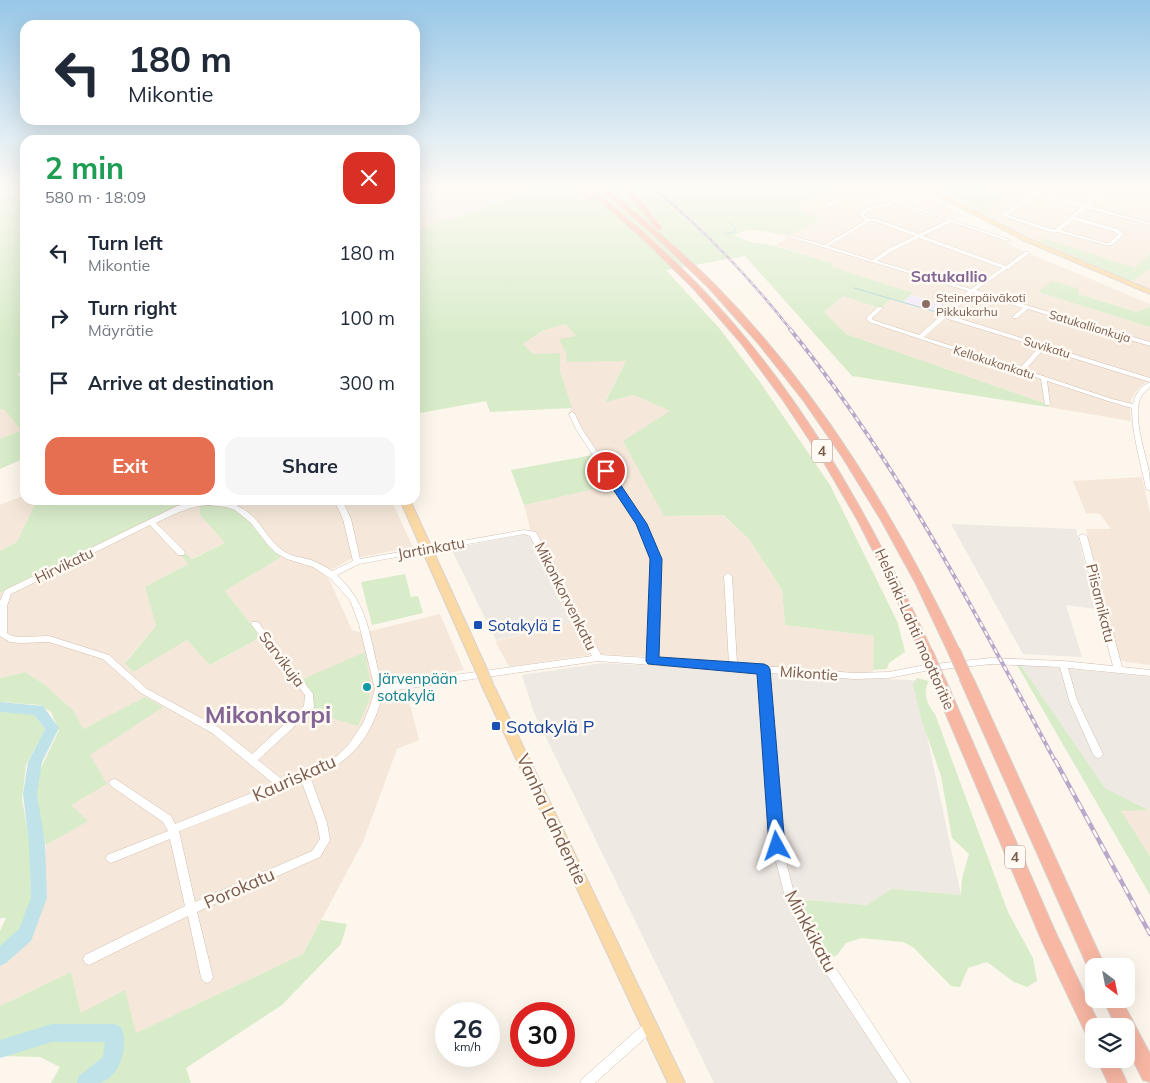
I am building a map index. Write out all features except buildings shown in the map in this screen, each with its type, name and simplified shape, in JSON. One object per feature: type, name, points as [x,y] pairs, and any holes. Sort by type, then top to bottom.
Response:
[{"type":"highway","name":"Helsinki-Lahti moottoritie","points":[[647,239],[722,315],[780,387],[811,434],[879,548],[927,653],[1048,935],[1087,1018]]},
{"type":"highway","name":"4","points":[[661,239],[684,258]]},
{"type":"highway","points":[[668,239],[684,258]]},
{"type":"highway","name":"Helsinki-Lahti moottoritie","points":[[684,258],[738,312],[797,384],[837,440],[904,548],[954,651],[1092,958]]},
{"type":"highway","points":[[1117,1008],[1150,1072]]},
{"type":"highway","points":[[1110,1068],[1118,1083]]},
{"type":"main road","points":[[1024,239],[1150,292]]},
{"type":"main road","name":"Vanha Lahdentie","points":[[407,505],[478,665],[677,1083]]},
{"type":"street","name":"Satukallionkuja","points":[[797,239],[1150,344]]},
{"type":"street","points":[[824,246],[837,239]]},
{"type":"street","points":[[873,261],[892,249],[917,239]]},
{"type":"street","points":[[925,239],[1008,268]]},
{"type":"street","points":[[1005,239],[1009,240]]},
{"type":"street","points":[[1085,239],[1110,244],[1116,239]]},
{"type":"street","points":[[920,337],[972,291],[1008,268],[1027,253]]},
{"type":"street","points":[[1016,317],[1026,307]]},
{"type":"street","name":"Kellokukankatu","points":[[880,308],[869,318],[871,321],[1021,371],[1136,406]]},
{"type":"street","name":"Suvikatu","points":[[944,316],[1150,380]]},
{"type":"street","points":[[1021,371],[1043,346]]},
{"type":"street","points":[[1044,378],[1047,404]]},
{"type":"street","points":[[1150,384],[1143,389],[1136,406],[1136,424],[1150,489]]},
{"type":"street","points":[[572,414],[578,430],[641,524],[656,559],[653,661]]},
{"type":"street","name":"Hirvikatu","points":[[189,505],[8,592],[0,602],[4,634],[10,639],[49,639],[106,657],[133,684],[215,730],[283,786]]},
{"type":"street","name":"Hirvikatu","points":[[228,505],[254,521],[273,547],[284,555],[311,563],[333,574],[354,599],[368,638],[379,689]]},
{"type":"street","points":[[340,505],[347,519],[357,562]]},
{"type":"street","points":[[151,522],[181,553]]},
{"type":"street","name":"Jartinkatu","points":[[333,574],[357,562],[524,532],[533,534]]},
{"type":"street","name":"Mikonkorvenkatu","points":[[533,534],[598,658]]},
{"type":"street","name":"Piisamikatu","points":[[1084,536],[1118,670]]},
{"type":"street","points":[[728,576],[733,666]]},
{"type":"street","name":"Sarvikuja","points":[[252,760],[309,707],[309,694],[255,624]]},
{"type":"street","name":"Mikontie","points":[[379,689],[598,658],[854,676],[890,675],[973,662],[1014,661],[1150,673]]},
{"type":"street","points":[[1062,664],[1074,700],[1098,754]]},
{"type":"street","name":"Minkkikatu","points":[[764,669],[777,846],[789,893],[803,924],[827,965],[905,1083]]},
{"type":"street","name":"Kauriskatu","points":[[111,858],[305,777],[338,760],[348,752],[367,722],[376,702],[379,689]]},
{"type":"street","name":"Porokatu","points":[[89,959],[191,909],[316,854],[325,840],[322,823],[305,777]]},
{"type":"street","points":[[114,783],[167,819],[173,831],[206,977]]},
{"type":"street","points":[[586,1083],[650,1026]]},
{"type":"shaded area","points":[[786,239],[999,239],[1008,242],[1014,247],[1150,304],[1150,307],[1136,312],[1078,294],[1079,290],[1039,292],[1150,327],[1150,379],[1132,397],[1130,405],[1131,421],[1048,407],[1047,404],[846,334],[824,312],[843,296],[880,307],[892,298],[946,315],[953,309],[832,267],[832,263],[775,245]]},
{"type":"shaded area","points":[[1025,239],[1150,239],[1150,292]]},
{"type":"shaded area","name":"Steinerpäiväkoti Pikkukarhu","points":[[911,295],[949,307],[941,314],[903,302]]},
{"type":"shaded area","points":[[566,324],[576,336],[626,361],[605,401],[634,395],[671,411],[664,516],[722,515],[749,539],[782,590],[785,625],[874,636],[873,672],[854,673],[596,654],[509,667],[495,641],[570,623],[532,536],[524,505],[615,484],[572,414],[560,371],[560,353],[533,354],[523,344],[542,331]]},
{"type":"shaded area","points":[[4,408],[20,428],[20,431],[0,439],[0,410]]},
{"type":"shaded area","points":[[1142,477],[1150,514],[1150,665],[1118,659],[1086,529],[1111,529],[1100,514],[1086,513],[1073,481]]},
{"type":"shaded area","points":[[20,497],[20,505],[35,505],[17,542],[0,551],[0,505]]},
{"type":"shaded area","points":[[180,505],[393,505],[413,547],[351,559],[323,574],[330,581],[352,630],[362,633],[440,614],[464,670],[397,682],[411,708],[419,740],[397,749],[363,842],[303,954],[136,1033],[81,1013],[71,972],[0,1006],[0,960],[29,934],[43,897],[46,845],[87,821],[71,806],[90,755],[145,697],[83,729],[74,711],[44,684],[25,672],[0,678],[0,593]],"holes":[[[200,515],[255,527],[270,548],[281,557],[225,591],[261,637],[211,665],[187,640],[125,662],[156,626],[146,587],[188,564],[180,554],[191,559],[225,543]]]},
{"type":"shaded area","points":[[951,524],[1076,529],[1096,609],[1066,605],[1082,657],[1023,654]]},
{"type":"shaded area","points":[[524,534],[532,536],[570,623],[496,640],[451,549]]},
{"type":"shaded area","points":[[603,663],[848,678],[915,680],[961,895],[893,889],[867,905],[809,900],[801,902],[796,909],[899,1083],[714,1083],[534,713],[522,675]]},
{"type":"shaded area","points":[[1020,664],[1150,677],[1150,810],[1105,788]]},
{"type":"shaded area","points":[[1120,810],[1150,810],[1150,856]]},
{"type":"green space","points":[[0,239],[20,239],[20,373],[17,374],[20,377],[20,428],[4,409],[0,410]]},
{"type":"green space","points":[[420,239],[741,239],[750,242],[772,245],[832,263],[832,267],[913,293],[903,302],[891,299],[880,308],[843,296],[824,312],[846,334],[1047,404],[1048,407],[852,376],[745,256],[666,270],[719,328],[760,382],[830,485],[898,623],[905,652],[889,663],[887,669],[873,670],[874,636],[785,625],[782,590],[749,539],[723,515],[664,516],[623,441],[670,411],[634,395],[605,402],[626,361],[567,362],[566,353],[559,339],[576,336],[566,324],[542,331],[523,344],[533,354],[560,353],[560,371],[572,408],[490,412],[486,401],[420,413]]},
{"type":"green space","points":[[1046,239],[1135,268],[1150,254],[1150,269],[1131,281],[1039,241]]},
{"type":"green space","points":[[1052,281],[1079,289],[1078,294],[1136,312],[1150,307],[1150,327],[1038,292]]},
{"type":"green space","points":[[20,431],[20,460],[0,469],[0,439]]},
{"type":"green space","points":[[593,455],[612,485],[524,505],[511,470]]},
{"type":"green space","points":[[35,505],[180,505],[0,593],[0,551],[17,542]]},
{"type":"green space","points":[[200,505],[217,505],[240,513],[281,557],[225,591],[261,637],[210,665],[187,640],[133,672],[125,663],[156,626],[145,587],[188,564],[180,554],[184,552],[192,559],[225,543],[200,515]]},
{"type":"green space","points":[[405,574],[411,597],[418,596],[423,613],[372,625],[361,582]]},
{"type":"green space","points":[[365,652],[370,681],[362,687],[363,690],[369,691],[370,698],[358,726],[308,711],[312,706],[301,680]]},
{"type":"green space","points":[[1020,664],[1105,788],[1149,810],[1121,811],[1150,856],[1150,895],[1017,665]]},
{"type":"green space","points":[[25,672],[44,684],[74,711],[83,729],[145,697],[163,707],[90,755],[107,784],[71,805],[88,821],[46,845],[33,792],[42,766],[59,730],[51,712],[40,705],[0,702],[0,678]]},
{"type":"green space","points":[[917,678],[929,681],[926,690],[928,702],[935,714],[1008,912],[1033,958],[1037,981],[1027,987],[1014,982],[987,962],[968,968],[960,987],[951,986],[913,947],[903,942],[861,938],[846,943],[837,955],[831,958],[828,957],[799,906],[801,902],[809,900],[867,905],[892,889],[961,895],[962,878],[969,854],[952,838],[941,776],[921,718],[913,684]]},
{"type":"green space","points":[[0,712],[33,714],[45,729],[26,765],[22,799],[30,845],[31,900],[21,934],[0,952],[0,931],[6,918],[0,918]]},
{"type":"green space","points":[[321,920],[347,924],[341,944],[282,1005],[186,1068],[191,1083],[90,1083],[116,1063],[118,1030],[53,1030],[0,1046],[0,1006],[71,972],[81,1013],[125,990],[136,1033],[303,954]]},
{"type":"green space","points":[[52,1036],[113,1036],[110,1061],[82,1083],[51,1083],[60,1067],[40,1057],[0,1056],[0,1051]]},
{"type":"waterway","points":[[854,288],[940,313]]},
{"type":"waterway","points":[[0,707],[38,710],[52,728],[35,762],[30,794],[37,843],[39,898],[25,935],[0,957]]},
{"type":"waterway","points":[[0,1049],[52,1033],[115,1033],[112,1062],[86,1083]]},
{"type":"railway","points":[[709,239],[726,255],[791,330]]},
{"type":"railway","points":[[790,329],[829,379],[900,484],[995,649],[1055,761]]},
{"type":"railway","points":[[1055,760],[1150,934]]},
{"type":"place","name":"Steinerpäiväkoti Pikkukarhu","points":[[926,304]]},
{"type":"place","name":"Sotakylä E","points":[[478,625]]},
{"type":"place","name":"Järvenpään sotakylä","points":[[367,687]]},
{"type":"place","name":"Sotakylä P","points":[[496,726]]},
{"type":"district","name":"Satukallio","points":[[949,276]]},
{"type":"district","name":"Mikonkorpi","points":[[268,714]]},
{"type":"route","points":[[606,471],[641,524],[656,559],[653,661],[764,669],[766,723],[777,846]]}]
